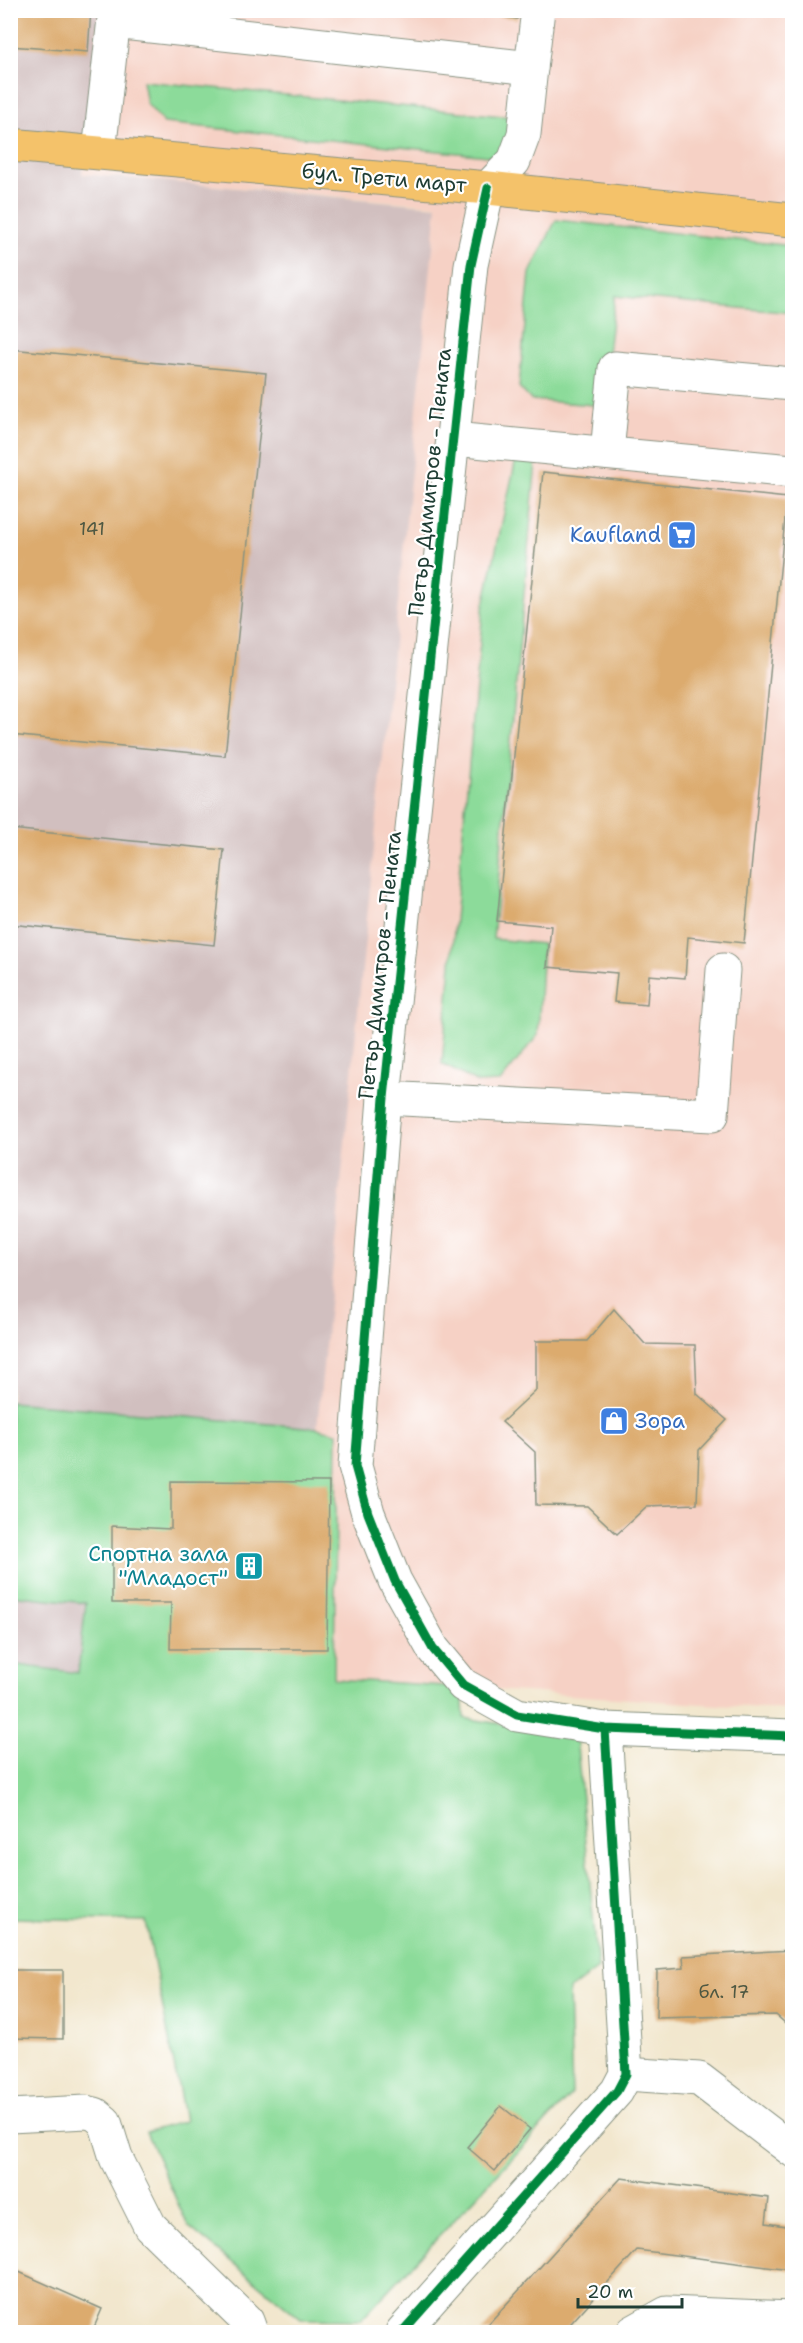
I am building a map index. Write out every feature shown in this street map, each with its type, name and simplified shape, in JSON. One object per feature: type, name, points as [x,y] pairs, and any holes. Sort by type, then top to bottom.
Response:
[{"type":"main road","name":"бул. Трети март","points":[[10,145],[488,188],[792,220]]},
{"type":"street","points":[[488,188],[514,161],[524,134],[538,10]]},
{"type":"street","points":[[99,152],[115,16],[531,68]]},
{"type":"street","name":"Петър Димитров - Пената","points":[[488,188],[471,265],[384,1098],[355,1466],[368,1513],[395,1581],[433,1649],[463,1685],[495,1705],[517,1715],[606,1729],[792,1736]]},
{"type":"street","points":[[606,453],[615,368],[792,384]]},
{"type":"street","points":[[453,439],[792,471]]},
{"type":"street","points":[[384,1098],[712,1116],[723,970]]},
{"type":"street","points":[[402,2332],[617,2091],[626,2074],[606,1729]]},
{"type":"street","points":[[626,2074],[699,2079],[792,2150]]},
{"type":"street","points":[[10,2116],[87,2112],[95,2114],[105,2122],[116,2158],[150,2226],[247,2321],[251,2332]]},
{"type":"street","points":[[633,2332],[667,2313],[792,2318]]},
{"type":"shaded area","points":[[11,11],[99,11],[82,174],[437,206],[317,1428],[105,1412],[78,1673],[11,1664]]},
{"type":"shaded area","points":[[99,11],[792,11],[792,1710],[334,1679],[105,1412],[436,205],[82,174]]},
{"type":"green space","points":[[143,81],[523,118],[497,157],[164,123],[147,104]]},
{"type":"green space","points":[[556,220],[792,246],[792,313],[615,296],[603,393],[593,405],[531,400],[519,387],[530,273]]},
{"type":"green space","points":[[516,459],[536,461],[493,939],[543,944],[538,1035],[500,1082],[478,1083],[442,1064],[483,609]]},
{"type":"green space","points":[[10,1402],[317,1428],[337,1433],[334,1679],[462,1687],[464,1718],[576,1736],[598,1969],[569,1990],[572,2094],[361,2320],[301,2319],[188,2226],[146,2132],[185,2121],[146,1921],[11,1918],[11,1664],[78,1673],[86,1603],[11,1595]]},
{"type":"building","points":[[10,10],[91,10],[88,52],[10,46]]},
{"type":"building","points":[[454,10],[518,10],[517,19]]},
{"type":"building","points":[[10,349],[266,373],[225,756],[10,735]]},
{"type":"building","points":[[543,472],[787,498],[744,943],[688,937],[685,978],[649,975],[647,1005],[614,1002],[617,973],[547,967],[551,926],[497,921]]},
{"type":"building","points":[[10,829],[224,850],[214,945],[10,924]]},
{"type":"building","name":"Зора","points":[[614,1309],[645,1344],[695,1345],[697,1394],[727,1420],[699,1450],[697,1504],[647,1506],[617,1534],[587,1506],[536,1505],[535,1452],[502,1422],[536,1390],[536,1341],[587,1341]]},
{"type":"building","name":"Спортна зала \"Младост\"","points":[[171,1481],[329,1482],[327,1649],[170,1649],[171,1603],[112,1603],[112,1526],[171,1529]]},
{"type":"building","points":[[792,1950],[792,2029],[776,2015],[656,2018],[657,1970],[684,1968],[683,1956]]},
{"type":"building","points":[[10,1970],[63,1970],[63,2039],[10,2038]]},
{"type":"building","points":[[501,2106],[530,2129],[495,2171],[467,2147]]},
{"type":"building","points":[[621,2178],[769,2198],[766,2223],[792,2227],[790,2270],[637,2250],[563,2332],[481,2332]]},
{"type":"building","points":[[10,2268],[102,2309],[92,2332],[10,2332]]},
{"type":"cycle path","points":[[488,188],[471,265],[384,1098],[355,1466],[368,1513],[395,1581],[433,1649],[463,1685],[517,1715],[605,1729],[792,1736]]},
{"type":"cycle path","points":[[402,2332],[617,2091],[626,2074],[605,1729]]},
{"type":"place","name":"Kaufland","points":[[682,535]]},
{"type":"place","name":"Зора","points":[[614,1421]]},
{"type":"place","name":"Спортна зала \"Младост\"","points":[[249,1566]]}]
